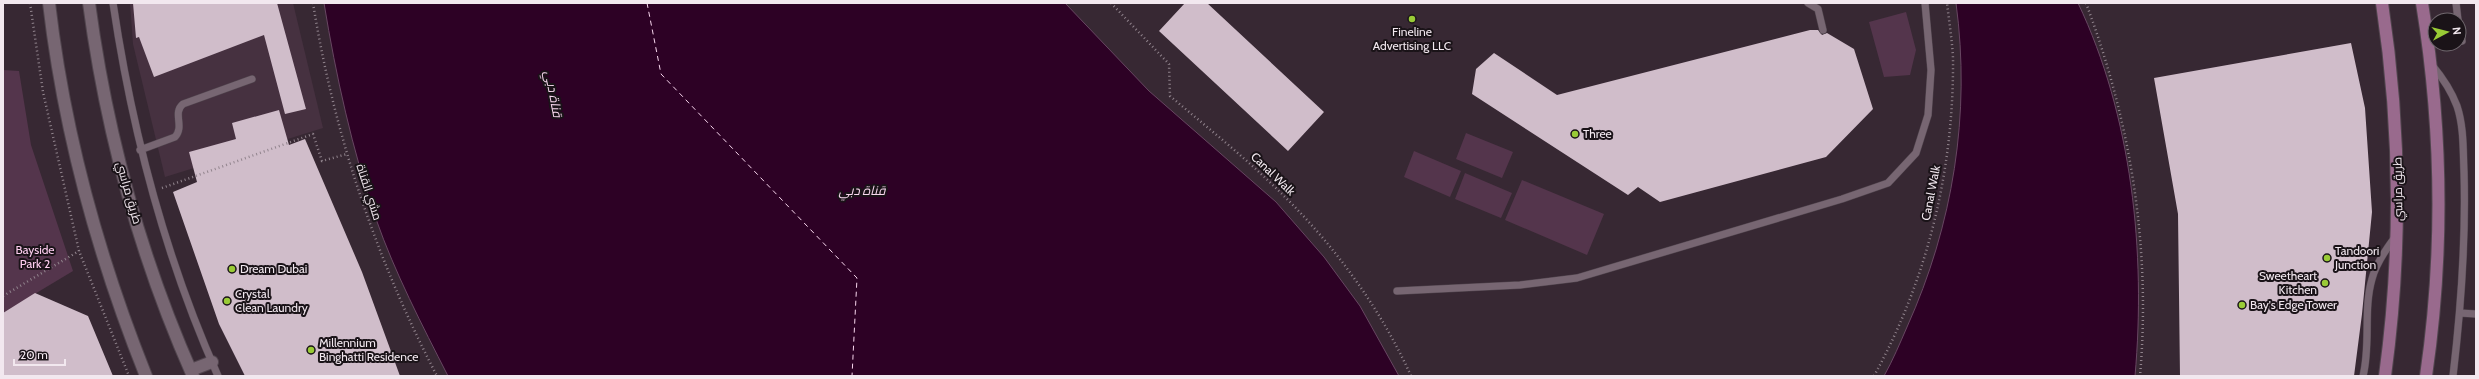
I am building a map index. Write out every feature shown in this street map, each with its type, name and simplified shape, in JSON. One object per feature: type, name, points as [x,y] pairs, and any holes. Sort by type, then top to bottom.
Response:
[{"type":"main road","name":"طريق مراسي","points":[[2382,3],[2395,108],[2398,233],[2395,285],[2385,376]]},
{"type":"main road","points":[[2422,3],[2430,63],[2438,165],[2438,231],[2434,296],[2426,376]]},
{"type":"street","points":[[49,3],[60,79],[80,178],[112,288],[146,376]]},
{"type":"street","name":"طريق مراسي","points":[[89,3],[104,92],[116,147],[148,256],[192,373]]},
{"type":"street","points":[[192,373],[212,362]]},
{"type":"lane","points":[[113,3],[129,99],[140,150],[152,192],[190,306],[218,376]]},
{"type":"lane","points":[[1808,3],[1818,9],[1823,30]]},
{"type":"lane","points":[[1397,291],[1520,285],[1577,278],[1842,199],[1888,183],[1916,153],[1928,115],[1932,70],[1925,3]]},
{"type":"lane","points":[[2430,63],[2450,91],[2461,123],[2464,238],[2460,313],[2453,376]]},
{"type":"lane","points":[[140,150],[175,137],[178,134],[180,130],[178,111],[183,104],[252,80]]},
{"type":"lane","points":[[2363,376],[2367,360],[2369,292],[2372,278],[2377,265],[2398,233]]},
{"type":"lane","points":[[2460,313],[2476,314]]},
{"type":"path","name":"مشي القناة","points":[[313,3],[329,86],[347,154],[378,248],[400,300],[437,376]]},
{"type":"path","name":"Canal Walk","points":[[1110,3],[1169,64],[1170,96],[1251,164],[1283,194],[1340,261],[1369,303],[1411,376]]},
{"type":"path","name":"Canal Walk","points":[[1874,376],[1905,313],[1920,272],[1943,187],[1952,100],[1953,56],[1947,3]]},
{"type":"path","points":[[2086,3],[2118,102],[2135,183],[2143,265],[2144,306],[2140,376]]},
{"type":"path","points":[[152,192],[313,134],[322,161],[347,154]]},
{"type":"path","points":[[3,296],[79,251]]},
{"type":"shaded area","points":[[130,3],[293,3],[323,128],[165,177],[133,44]]},
{"type":"green space","points":[[1906,12],[1916,50],[1910,75],[1884,77],[1869,22]]},
{"type":"green space","name":"Bayside Park 2","points":[[3,70],[19,71],[31,145],[73,271],[3,313]]},
{"type":"green space","points":[[1466,133],[1513,152],[1502,178],[1456,159]]},
{"type":"green space","points":[[1414,151],[1461,171],[1450,197],[1404,177]]},
{"type":"green space","points":[[1465,173],[1512,193],[1501,218],[1455,199]]},
{"type":"green space","points":[[1522,180],[1604,214],[1587,255],[1505,220]]},
{"type":"water","name":"قناة دبي","points":[[324,3],[1065,3],[1149,91],[1276,202],[1324,257],[1360,306],[1399,376],[448,376],[400,279],[383,239],[367,193],[352,139],[334,58]]},
{"type":"water","points":[[1956,3],[2078,3],[2096,46],[2111,92],[2123,138],[2131,185],[2136,233],[2138,281],[2138,329],[2135,376],[1884,376],[1923,288],[1947,209],[1959,127],[1961,86],[1960,45]]},
{"type":"building","points":[[133,3],[277,3],[306,109],[285,114],[264,35],[154,77],[139,37],[136,38]]},
{"type":"building","points":[[1185,3],[1207,3],[1324,112],[1288,151],[1159,31]]},
{"type":"building","points":[[1810,30],[1818,30],[1822,35],[1827,33],[1854,49],[1873,109],[1826,157],[1660,202],[1638,187],[1628,195],[1472,94],[1476,69],[1494,53],[1557,95]]},
{"type":"building","points":[[2351,43],[2365,108],[2372,212],[2354,376],[2180,376],[2178,214],[2154,78]]},
{"type":"building","points":[[279,110],[289,145],[305,139],[362,272],[400,376],[245,376],[219,324],[173,192],[197,182],[189,152],[236,139],[232,123]]},
{"type":"building","points":[[35,293],[88,316],[113,376],[3,376],[3,313]]},
{"type":"ferry route","points":[[647,3],[661,74],[857,278],[852,376]]},
{"type":"place","name":"Fineline Advertising LLC","points":[[1412,19]]},
{"type":"place","name":"Three","points":[[1575,134]]},
{"type":"place","name":"Tandoori Junction","points":[[2327,258]]},
{"type":"place","name":"Dream Dubai","points":[[232,269]]},
{"type":"place","name":"Sweetheart Kitchen","points":[[2325,283]]},
{"type":"place","name":"Crystal Clean Laundry","points":[[227,301]]},
{"type":"place","name":"Bay's Edge Tower","points":[[2242,305]]},
{"type":"place","name":"Millennium Binghatti Residence","points":[[311,350]]}]
